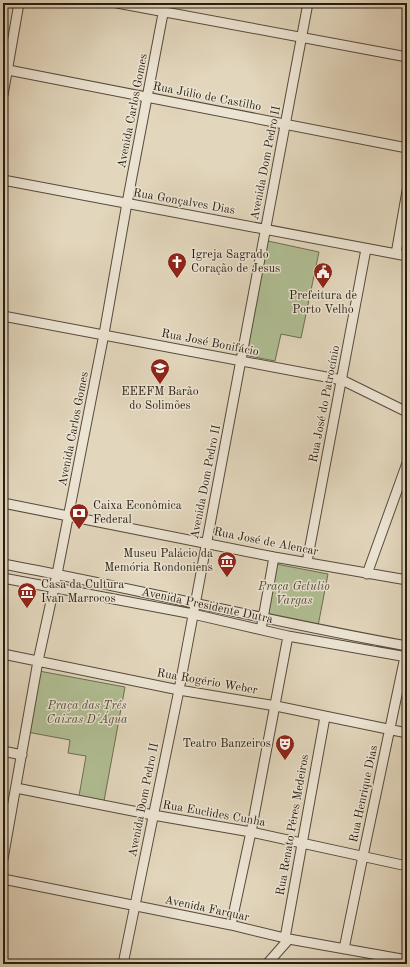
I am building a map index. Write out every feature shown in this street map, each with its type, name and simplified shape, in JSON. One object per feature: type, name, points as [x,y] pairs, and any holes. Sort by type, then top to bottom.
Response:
[{"type":"street","points":[[3,95],[5,69],[19,3]]},
{"type":"street","points":[[117,3],[164,7],[301,37],[407,57]]},
{"type":"street","name":"Avenida Dom Pedro II","points":[[123,964],[179,690],[192,614],[308,3]]},
{"type":"street","name":"Avenida Carlos Gomes","points":[[3,859],[38,662],[69,515],[104,334],[164,7]]},
{"type":"street","name":"Rua Júlio de Castilho","points":[[5,69],[407,148]]},
{"type":"street","name":"Rua Gonçalves Dias","points":[[3,180],[407,256]]},
{"type":"street","points":[[396,254],[407,191]]},
{"type":"street","name":"Rua José do Patrocínio","points":[[307,562],[366,249]]},
{"type":"street","name":"Rua José Bonifácio","points":[[3,316],[342,380],[407,412]]},
{"type":"street","points":[[367,574],[407,463]]},
{"type":"street","name":"Rua José de Alencar","points":[[3,503],[206,542],[274,557],[407,580]]},
{"type":"street","points":[[261,629],[274,557]]},
{"type":"street","name":"Avenida Presidente Dutra","points":[[3,564],[263,618],[407,646]]},
{"type":"street","name":"Avenida Presidente Dutra","points":[[3,578],[192,614],[288,636],[406,656]]},
{"type":"street","points":[[231,925],[276,706],[288,636]]},
{"type":"street","name":"Rua Henrique Dias","points":[[344,949],[362,856],[407,646]]},
{"type":"street","name":"Rua Rogério Weber","points":[[3,654],[179,690],[276,706],[407,733]]},
{"type":"street","name":"Rua Renato Péres Medeiros","points":[[287,938],[302,842],[325,717]]},
{"type":"street","points":[[3,751],[22,754]]},
{"type":"street","name":"Rua Euclides Cunha","points":[[16,788],[302,842],[407,866]]},
{"type":"street","name":"Avenida Farquar","points":[[3,879],[231,925],[287,938],[407,960]]},
{"type":"street","points":[[266,964],[287,938]]},
{"type":"green space","points":[[268,241],[319,252],[301,338],[281,334],[275,361],[244,355]]},
{"type":"green space","name":"Praça Getulio Vargas","points":[[271,563],[328,574],[318,626],[261,615]]},
{"type":"green space","name":"Praça das Três Caixas D´Água","points":[[39,671],[125,687],[104,801],[79,796],[86,756],[68,753],[70,740],[27,732]]},
{"type":"place","name":"Igreja Sagrado Coração de Jesus","points":[[177,279]]},
{"type":"place","name":"Prefeitura de Porto Velho","points":[[323,289]]},
{"type":"place","name":"EEEFM Barão do Solimões","points":[[160,385]]},
{"type":"place","name":"Caixa Econômica Federal","points":[[79,530]]},
{"type":"place","name":"Museu Palácio da Memória Rondoniens","points":[[227,578]]},
{"type":"place","name":"Casa da Cultura Ivan Marrocos","points":[[27,609]]},
{"type":"place","name":"Teatro Banzeiros","points":[[285,761]]}]
